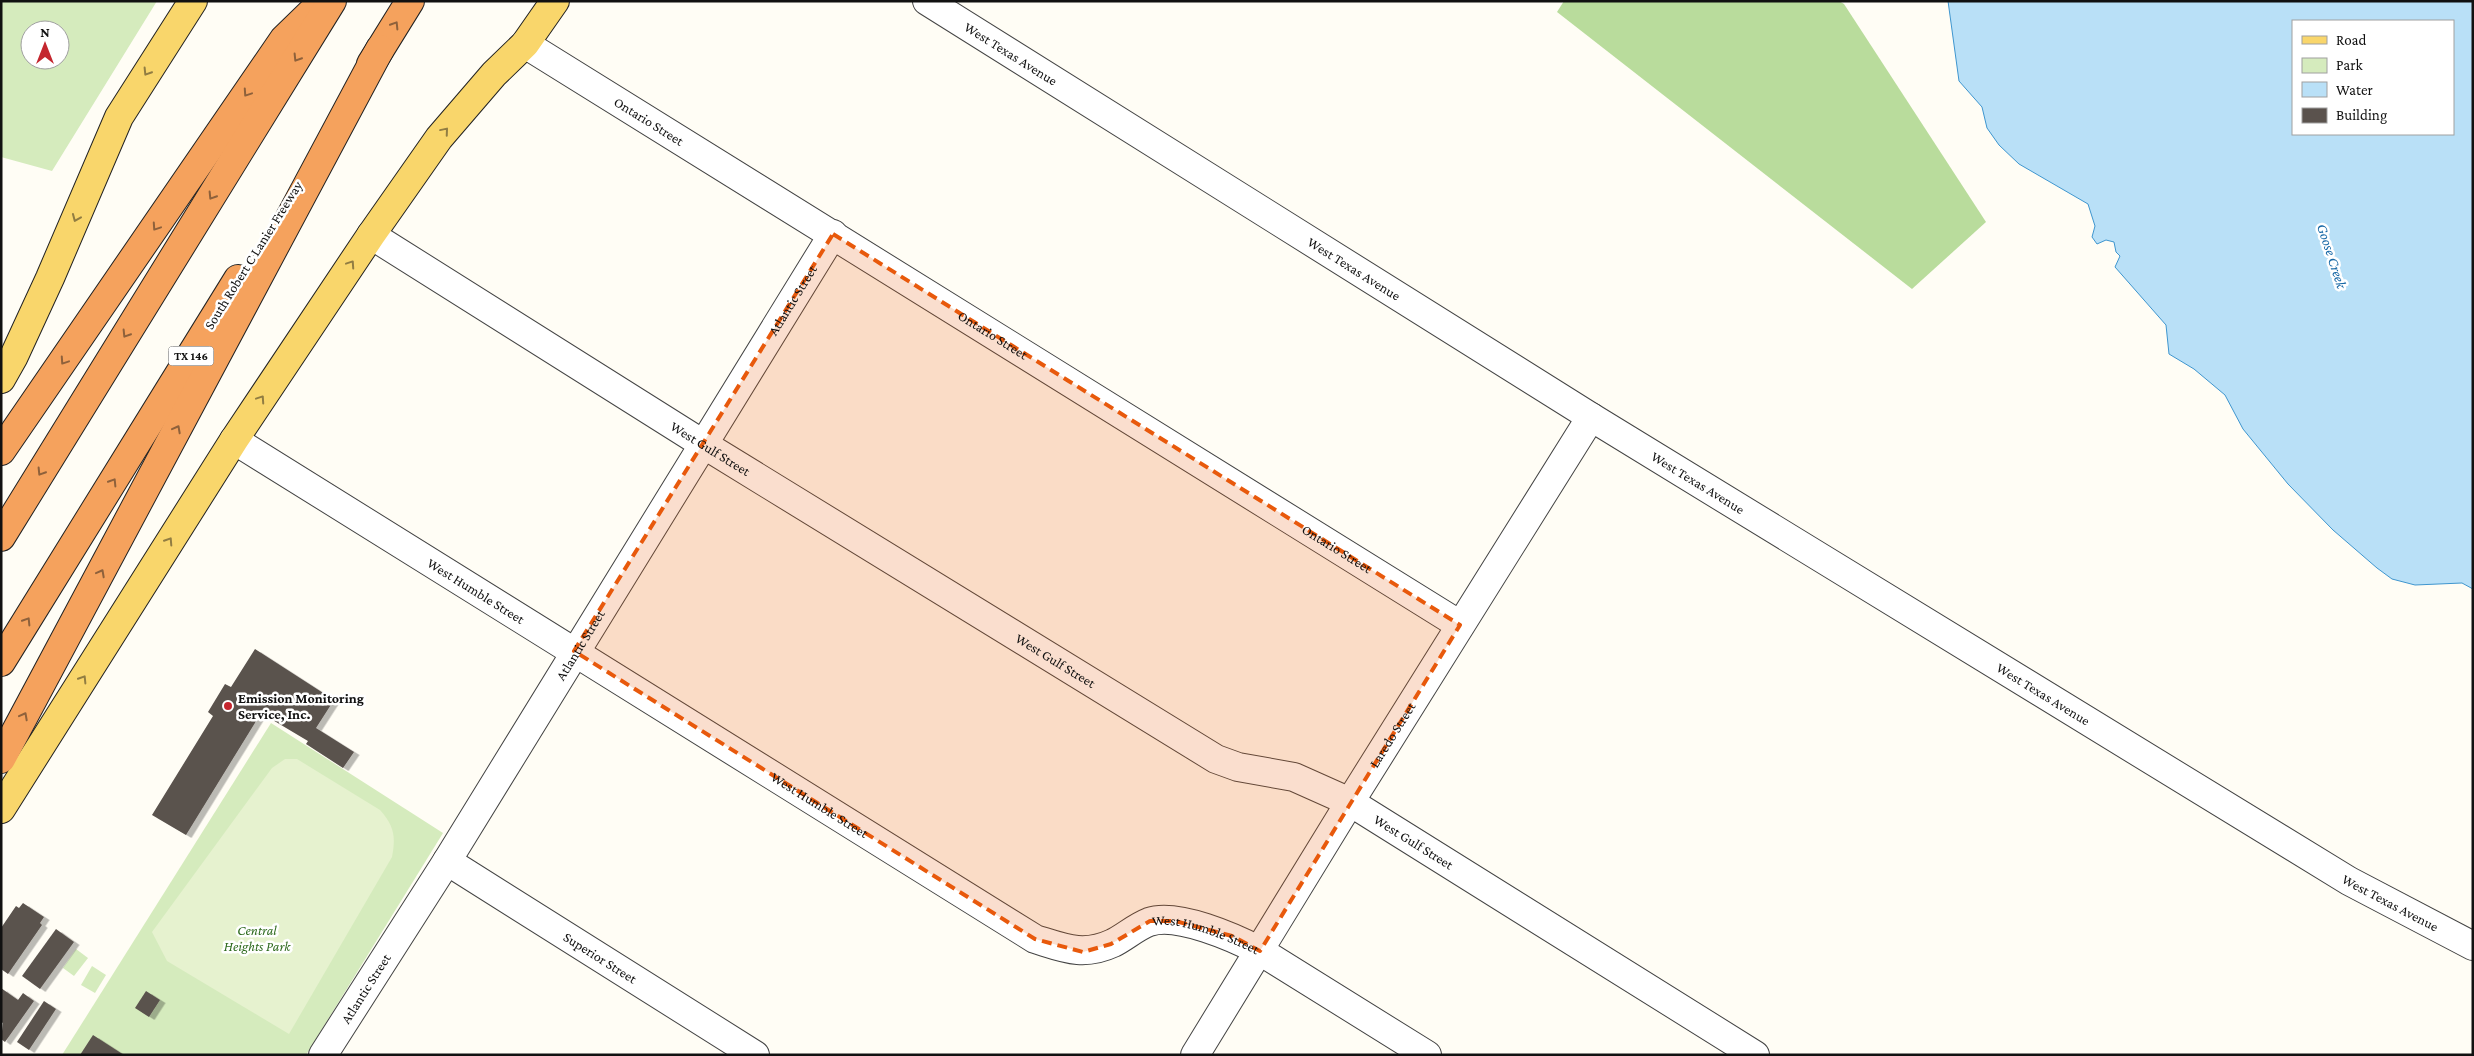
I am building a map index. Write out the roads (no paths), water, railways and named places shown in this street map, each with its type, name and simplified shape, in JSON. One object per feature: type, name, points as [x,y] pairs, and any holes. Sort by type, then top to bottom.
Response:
[{"type":"highway","points":[[1,450],[284,39],[322,1]]},
{"type":"highway","points":[[1,537],[332,1]]},
{"type":"highway","name":"South Robert C Lanier Freeway","points":[[1,662],[410,1]]},
{"type":"highway","points":[[1,759],[380,49]]},
{"type":"main road","points":[[1,379],[14,356],[50,278],[120,117],[193,1]]},
{"type":"main road","points":[[1,809],[234,440],[371,235],[439,138],[494,74],[526,44],[555,1]]},
{"type":"street","name":"West Texas Avenue","points":[[928,2],[1591,417],[2349,882],[2473,946]]},
{"type":"street","name":"Ontario Street","points":[[526,44],[1460,625]]},
{"type":"street","name":"Atlantic Street","points":[[323,1055],[447,861],[574,651],[833,234]]},
{"type":"street","name":"West Gulf Street","points":[[371,235],[703,444],[1216,759],[1238,767],[1294,777],[1350,802],[1755,1055]]},
{"type":"street","name":"Laredo Street","points":[[1195,1055],[1350,802],[1591,417]]},
{"type":"street","name":"West Humble Street","points":[[234,440],[1035,938],[1083,952],[1111,944],[1150,921],[1175,921],[1232,936],[1260,950],[1427,1055]]},
{"type":"street","name":"Superior Street","points":[[447,861],[755,1055]]},
{"type":"water","name":"Goose Creek","points":[[1948,1],[2473,1],[2473,589],[2462,583],[2415,585],[2392,579],[2333,530],[2288,484],[2243,429],[2225,395],[2194,369],[2169,354],[2166,325],[2115,267],[2120,256],[2116,252],[2114,242],[2106,240],[2097,244],[2092,237],[2095,226],[2088,204],[2019,164],[1999,145],[1987,128],[1982,107],[1959,81]]},
{"type":"place","name":"Emission Monitoring Service, Inc.","points":[[228,706]]},
{"type":"park label","name":"Central Heights Park","points":[[257,938]]}]
